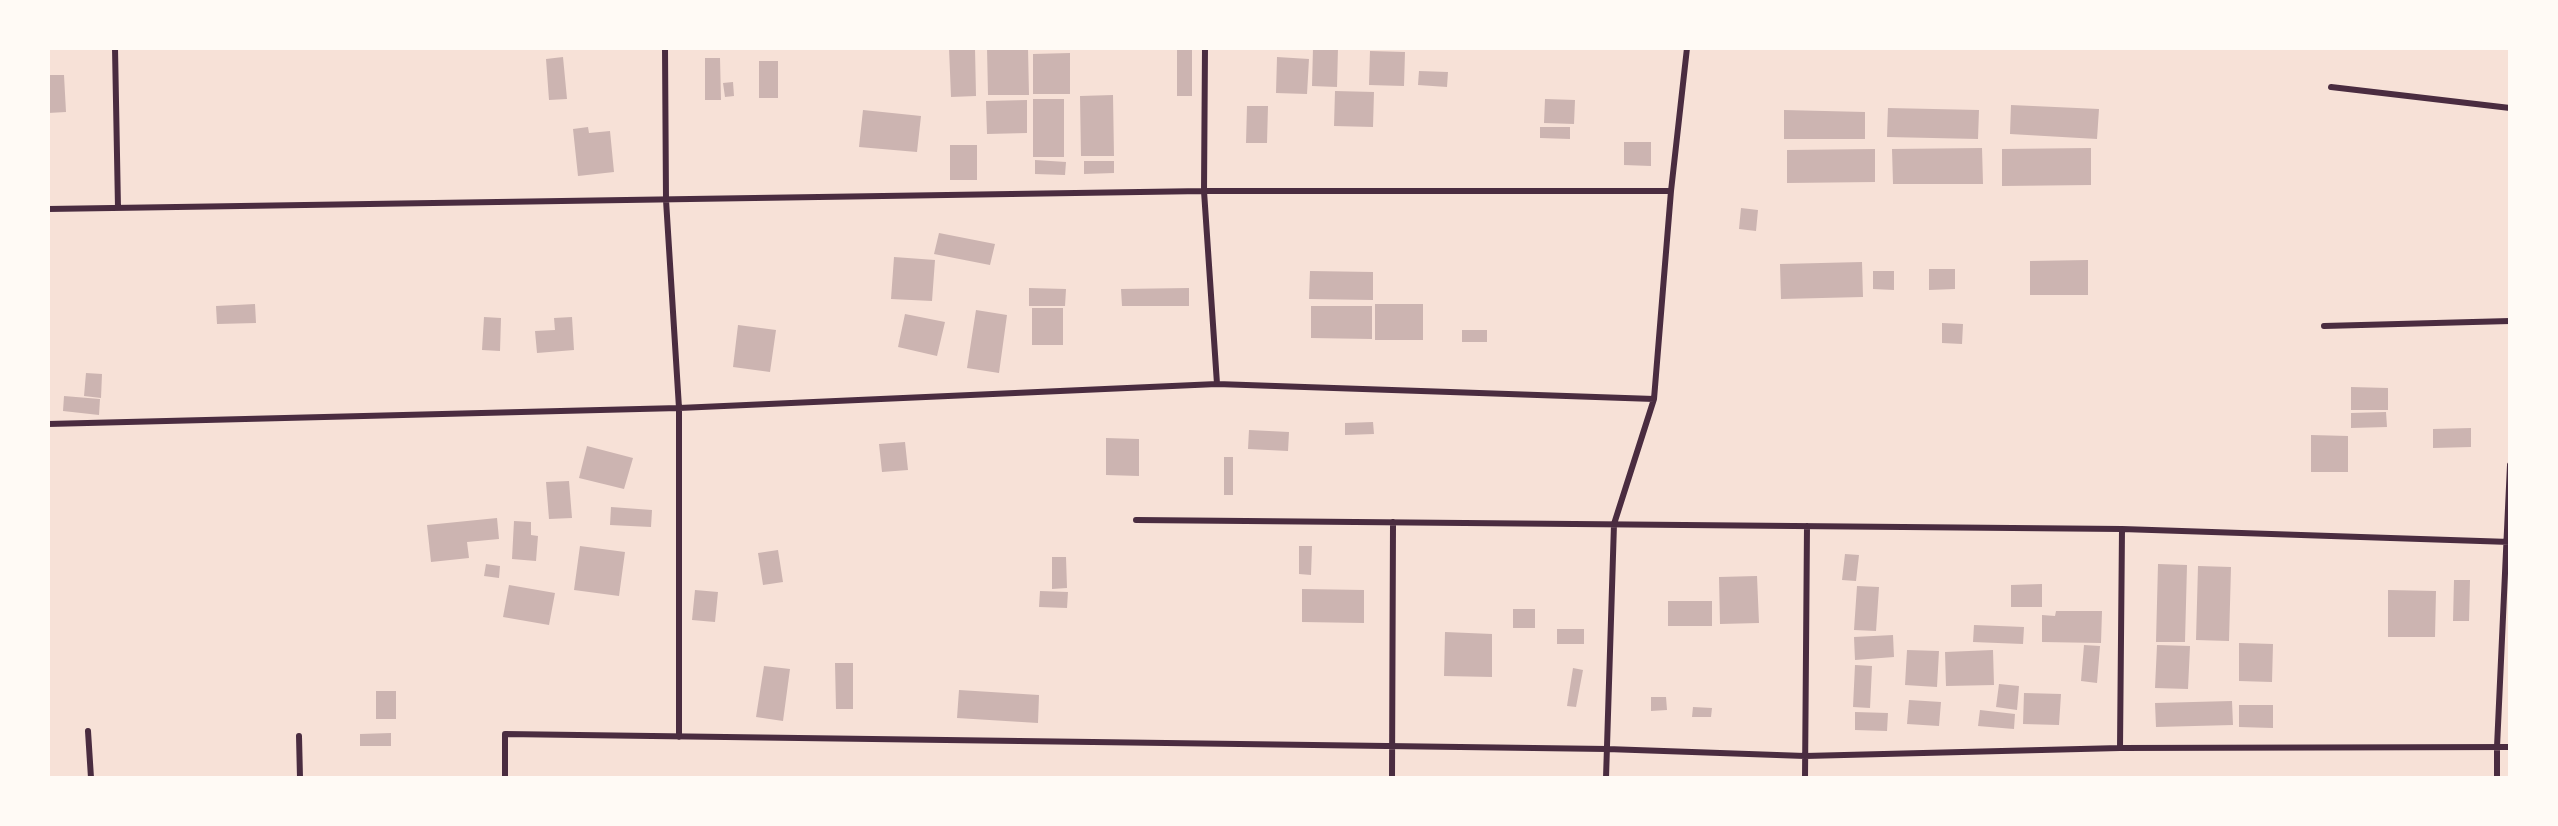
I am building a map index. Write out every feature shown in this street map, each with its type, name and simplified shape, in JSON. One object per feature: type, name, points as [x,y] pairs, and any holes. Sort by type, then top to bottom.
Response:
[{"type":"street","points":[[115,48],[118,208]]},
{"type":"street","points":[[665,48],[666,200],[679,408],[679,737]]},
{"type":"street","points":[[1205,48],[1204,191],[1217,384]]},
{"type":"street","points":[[1606,778],[1614,524],[1654,399],[1671,191],[1687,48]]},
{"type":"street","points":[[2331,87],[2510,108]]},
{"type":"street","points":[[48,209],[1204,191],[1671,191]]},
{"type":"street","points":[[2324,326],[2510,321]]},
{"type":"street","points":[[48,424],[679,408],[1217,384],[1654,399]]},
{"type":"street","points":[[2497,778],[2510,465]]},
{"type":"street","points":[[1136,520],[2122,529],[2508,542]]},
{"type":"street","points":[[1392,778],[1393,522]]},
{"type":"street","points":[[1805,778],[1807,526]]},
{"type":"street","points":[[2120,748],[2122,529]]},
{"type":"street","points":[[88,731],[91,778]]},
{"type":"street","points":[[505,778],[505,734],[1607,750],[1805,756],[2120,748],[2510,747]]},
{"type":"street","points":[[299,736],[300,778]]},
{"type":"building","points":[[949,48],[975,48],[976,96],[951,97]]},
{"type":"building","points":[[987,48],[1028,48],[1029,95],[988,95]]},
{"type":"building","points":[[1177,48],[1192,48],[1192,96],[1177,96]]},
{"type":"building","points":[[1313,48],[1338,48],[1337,87],[1312,86]]},
{"type":"building","points":[[1370,51],[1405,52],[1404,86],[1369,85]]},
{"type":"building","points":[[1070,53],[1070,94],[1033,94],[1033,54]]},
{"type":"building","points":[[563,57],[567,99],[549,100],[546,59]]},
{"type":"building","points":[[1277,57],[1309,59],[1307,94],[1276,93]]},
{"type":"building","points":[[705,58],[720,58],[721,100],[705,100]]},
{"type":"building","points":[[759,61],[778,61],[778,98],[759,98]]},
{"type":"building","points":[[1419,71],[1448,72],[1447,87],[1418,85]]},
{"type":"building","points":[[48,75],[64,75],[66,112],[48,113]]},
{"type":"building","points":[[733,82],[734,96],[725,97],[723,83]]},
{"type":"building","points":[[1335,91],[1374,92],[1373,127],[1334,126]]},
{"type":"building","points":[[1113,95],[1114,156],[1081,156],[1080,96]]},
{"type":"building","points":[[1033,99],[1064,99],[1064,157],[1033,157]]},
{"type":"building","points":[[1545,99],[1575,100],[1574,124],[1544,123]]},
{"type":"building","points":[[1027,100],[1027,133],[987,134],[986,101]]},
{"type":"building","points":[[2011,105],[2099,109],[2097,139],[2010,134]]},
{"type":"building","points":[[1247,106],[1268,106],[1267,143],[1246,143]]},
{"type":"building","points":[[1888,108],[1979,110],[1978,139],[1887,137]]},
{"type":"building","points":[[863,110],[921,116],[917,152],[859,147]]},
{"type":"building","points":[[1784,110],[1865,112],[1865,139],[1784,139]]},
{"type":"building","points":[[588,127],[589,133],[610,131],[614,172],[578,176],[573,129]]},
{"type":"building","points":[[1540,127],[1570,127],[1570,139],[1540,138]]},
{"type":"building","points":[[1624,142],[1651,142],[1651,166],[1624,165]]},
{"type":"building","points":[[950,145],[977,145],[977,180],[950,180]]},
{"type":"building","points":[[1982,148],[1983,184],[1893,184],[1892,149]]},
{"type":"building","points":[[2091,148],[2091,185],[2002,186],[2002,149]]},
{"type":"building","points":[[1875,149],[1875,182],[1787,183],[1787,150]]},
{"type":"building","points":[[1035,160],[1066,162],[1065,175],[1035,174]]},
{"type":"building","points":[[1084,161],[1114,161],[1114,173],[1084,174]]},
{"type":"building","points":[[1741,208],[1758,210],[1756,231],[1739,229]]},
{"type":"building","points":[[939,233],[995,244],[990,265],[934,254]]},
{"type":"building","points":[[894,257],[935,260],[932,301],[891,299]]},
{"type":"building","points":[[2088,260],[2088,295],[2030,295],[2030,261]]},
{"type":"building","points":[[1862,262],[1863,297],[1781,299],[1780,264]]},
{"type":"building","points":[[1929,269],[1955,269],[1955,289],[1929,290]]},
{"type":"building","points":[[1310,271],[1373,272],[1373,300],[1309,299]]},
{"type":"building","points":[[1873,271],[1894,271],[1894,290],[1873,289]]},
{"type":"building","points":[[1029,288],[1066,289],[1065,306],[1029,306]]},
{"type":"building","points":[[1189,288],[1189,306],[1122,306],[1121,289]]},
{"type":"building","points":[[255,304],[256,323],[217,324],[216,306]]},
{"type":"building","points":[[1375,304],[1423,304],[1423,340],[1375,340]]},
{"type":"building","points":[[1311,306],[1372,306],[1372,339],[1311,338]]},
{"type":"building","points":[[1032,308],[1063,308],[1063,345],[1032,345]]},
{"type":"building","points":[[976,310],[1007,315],[999,373],[967,368]]},
{"type":"building","points":[[905,314],[945,322],[937,356],[898,347]]},
{"type":"building","points":[[484,317],[501,318],[500,351],[482,350]]},
{"type":"building","points":[[572,317],[574,350],[537,353],[535,331],[555,330],[554,318]]},
{"type":"building","points":[[1942,323],[1963,324],[1962,344],[1942,343]]},
{"type":"building","points":[[738,325],[776,330],[770,372],[733,367]]},
{"type":"building","points":[[1462,330],[1487,330],[1487,342],[1462,342]]},
{"type":"building","points":[[86,373],[102,374],[101,398],[84,396]]},
{"type":"building","points":[[2351,387],[2388,388],[2388,410],[2351,410]]},
{"type":"building","points":[[64,396],[100,399],[99,415],[63,411]]},
{"type":"building","points":[[2386,412],[2387,427],[2351,428],[2351,413]]},
{"type":"building","points":[[1373,422],[1374,434],[1345,435],[1345,423]]},
{"type":"building","points":[[2471,428],[2471,447],[2433,448],[2433,429]]},
{"type":"building","points":[[1249,430],[1289,432],[1288,451],[1248,449]]},
{"type":"building","points":[[2311,435],[2348,436],[2348,472],[2311,472]]},
{"type":"building","points":[[1106,438],[1139,439],[1139,476],[1106,475]]},
{"type":"building","points":[[905,442],[908,470],[882,472],[879,444]]},
{"type":"building","points":[[587,446],[633,458],[624,489],[579,478]]},
{"type":"building","points":[[1224,457],[1233,457],[1233,495],[1224,495]]},
{"type":"building","points":[[569,481],[572,518],[549,519],[546,482]]},
{"type":"building","points":[[611,507],[652,510],[651,527],[610,525]]},
{"type":"building","points":[[497,518],[499,539],[467,542],[469,558],[431,562],[427,525]]},
{"type":"building","points":[[514,521],[531,522],[531,535],[538,536],[536,561],[512,559]]},
{"type":"building","points":[[580,546],[625,552],[619,596],[574,590]]},
{"type":"building","points":[[1299,546],[1312,546],[1311,575],[1299,574]]},
{"type":"building","points":[[778,550],[783,582],[763,585],[758,553]]},
{"type":"building","points":[[1845,554],[1859,555],[1856,581],[1842,580]]},
{"type":"building","points":[[1052,557],[1066,557],[1067,588],[1052,589]]},
{"type":"building","points":[[486,564],[500,566],[499,578],[484,576]]},
{"type":"building","points":[[2158,564],[2187,565],[2185,642],[2156,642]]},
{"type":"building","points":[[2198,566],[2231,567],[2229,641],[2196,640]]},
{"type":"building","points":[[1757,576],[1759,623],[1720,624],[1719,577]]},
{"type":"building","points":[[2454,580],[2470,580],[2469,621],[2453,621]]},
{"type":"building","points":[[2042,584],[2042,607],[2011,607],[2011,585]]},
{"type":"building","points":[[509,585],[555,593],[549,625],[503,617]]},
{"type":"building","points":[[1857,586],[1879,587],[1876,631],[1854,630]]},
{"type":"building","points":[[1302,589],[1364,590],[1364,623],[1302,622]]},
{"type":"building","points":[[695,590],[718,592],[715,622],[692,620]]},
{"type":"building","points":[[2388,590],[2436,591],[2435,637],[2388,637]]},
{"type":"building","points":[[1040,591],[1068,592],[1067,608],[1039,607]]},
{"type":"building","points":[[1668,601],[1712,601],[1712,626],[1668,626]]},
{"type":"building","points":[[1513,609],[1535,609],[1535,628],[1513,628]]},
{"type":"building","points":[[2056,611],[2102,611],[2101,643],[2042,642],[2042,615],[2055,616]]},
{"type":"building","points":[[1974,625],[2024,627],[2023,644],[1973,642]]},
{"type":"building","points":[[1557,629],[1584,629],[1584,644],[1557,644]]},
{"type":"building","points":[[1445,632],[1492,634],[1492,677],[1444,676]]},
{"type":"building","points":[[1893,635],[1894,657],[1855,660],[1854,637]]},
{"type":"building","points":[[2239,643],[2273,644],[2272,682],[2239,681]]},
{"type":"building","points":[[2084,645],[2100,646],[2097,683],[2081,681]]},
{"type":"building","points":[[2157,645],[2190,646],[2188,689],[2155,688]]},
{"type":"building","points":[[1907,650],[1939,651],[1937,687],[1905,685]]},
{"type":"building","points":[[1993,650],[1994,685],[1946,686],[1945,652]]},
{"type":"building","points":[[835,663],[853,663],[853,709],[836,709]]},
{"type":"building","points":[[1855,665],[1872,666],[1870,708],[1853,707]]},
{"type":"building","points":[[764,666],[790,669],[783,721],[756,717]]},
{"type":"building","points":[[1573,668],[1583,670],[1576,707],[1567,706]]},
{"type":"building","points":[[1999,684],[2019,686],[2017,710],[1996,707]]},
{"type":"building","points":[[959,690],[1039,695],[1038,723],[957,718]]},
{"type":"building","points":[[376,691],[396,691],[396,719],[376,719]]},
{"type":"building","points":[[2024,693],[2061,694],[2059,725],[2023,724]]},
{"type":"building","points":[[1651,697],[1666,697],[1667,710],[1651,711]]},
{"type":"building","points":[[1909,700],[1941,702],[1939,726],[1907,724]]},
{"type":"building","points":[[2232,701],[2233,725],[2156,727],[2155,703]]},
{"type":"building","points":[[2239,705],[2273,705],[2273,728],[2239,727]]},
{"type":"building","points":[[1693,707],[1712,708],[1711,717],[1692,717]]},
{"type":"building","points":[[1980,710],[2015,714],[2014,729],[1978,726]]},
{"type":"building","points":[[1855,712],[1888,713],[1887,731],[1855,730]]},
{"type":"building","points":[[391,733],[391,746],[360,746],[360,734]]}]
